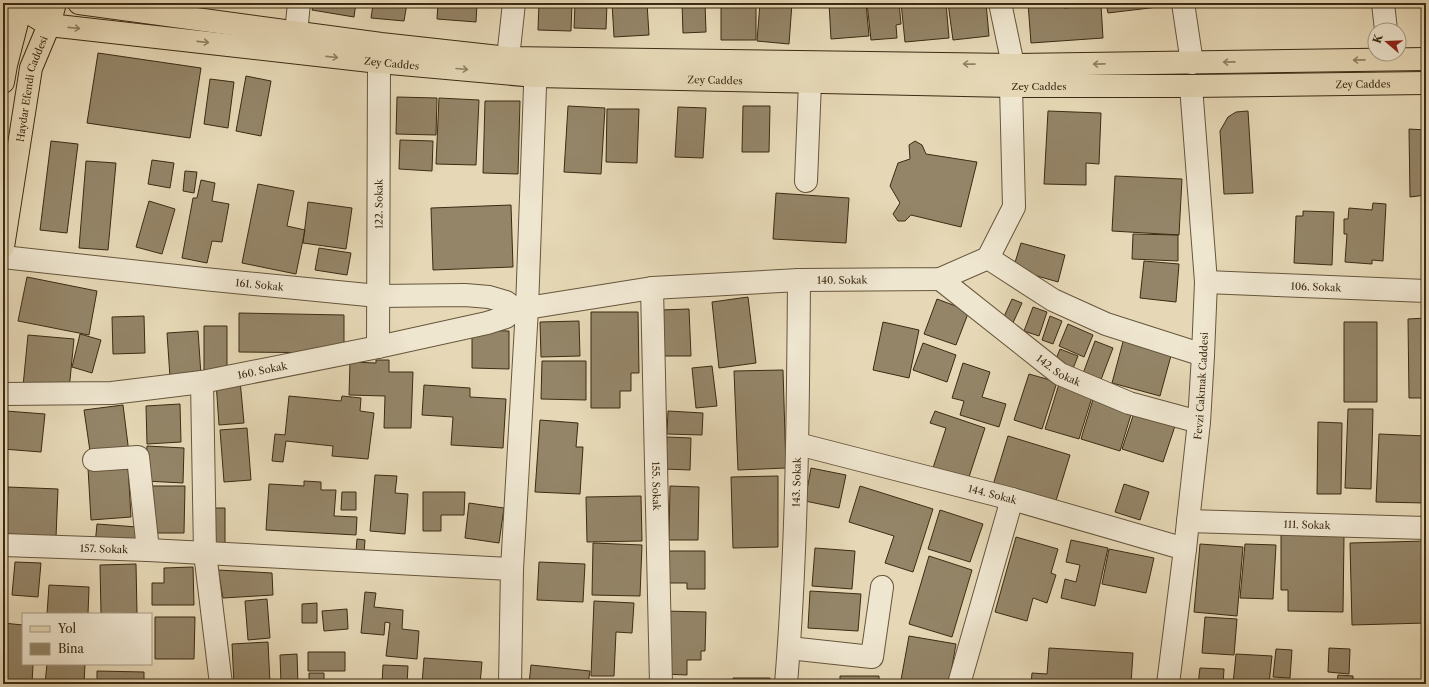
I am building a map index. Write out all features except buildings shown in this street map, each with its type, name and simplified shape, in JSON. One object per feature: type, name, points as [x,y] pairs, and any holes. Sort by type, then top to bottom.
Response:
[{"type":"main road","name":"Haydar Efendi Caddesi","points":[[3,247],[31,68],[49,26],[56,3]]},
{"type":"main road","name":"Zey Caddes","points":[[78,3],[381,44],[508,58],[536,68],[1012,75],[1191,86],[1426,83]]},
{"type":"main road","name":"Zey Caddes","points":[[19,5],[49,26],[379,62],[536,68],[810,82],[1012,75],[1192,63],[1367,58]]},
{"type":"main road","points":[[3,82],[19,5]]},
{"type":"main road","name":"Zey Caddes","points":[[1407,58],[1426,59]]},
{"type":"street","points":[[296,33],[299,3]]},
{"type":"street","points":[[508,58],[514,3]]},
{"type":"street","points":[[1000,3],[1012,75],[1014,207],[988,258],[1053,300],[1106,324],[1203,355]]},
{"type":"street","points":[[1183,3],[1192,63]]},
{"type":"street","points":[[1383,3],[1385,22]]},
{"type":"street","name":"122. Sokak","points":[[378,347],[379,62]]},
{"type":"street","points":[[510,684],[512,569],[521,308],[536,68]]},
{"type":"street","points":[[806,181],[810,82]]},
{"type":"street","name":"Fevzi Cakmak Caddesi","points":[[1168,684],[1199,422],[1206,282],[1191,86]]},
{"type":"street","name":"161. Sokak","points":[[3,257],[378,296],[483,296],[506,302],[521,308]]},
{"type":"street","name":"140. Sokak","points":[[521,308],[652,288],[799,280],[940,279],[988,258]]},
{"type":"street","name":"142. Sokak","points":[[940,279],[1060,374],[1130,403],[1199,422]]},
{"type":"street","name":"143. Sokak","points":[[786,684],[798,444],[799,280]]},
{"type":"street","name":"106. Sokak","points":[[1206,282],[1426,291]]},
{"type":"street","name":"155. Sokak","points":[[652,288],[661,684]]},
{"type":"street","name":"160. Sokak","points":[[3,394],[112,393],[202,382],[378,347],[487,323],[506,317],[521,308]]},
{"type":"street","points":[[202,382],[205,553],[221,684]]},
{"type":"street","name":"144. Sokak","points":[[798,444],[1012,499],[1185,549]]},
{"type":"street","points":[[94,460],[138,457],[148,550]]},
{"type":"street","points":[[960,684],[1012,499]]},
{"type":"street","name":"111. Sokak","points":[[1188,521],[1426,528]]},
{"type":"street","name":"157. Sokak","points":[[3,545],[148,550],[512,569]]},
{"type":"street","points":[[789,648],[872,657],[882,588]]}]
